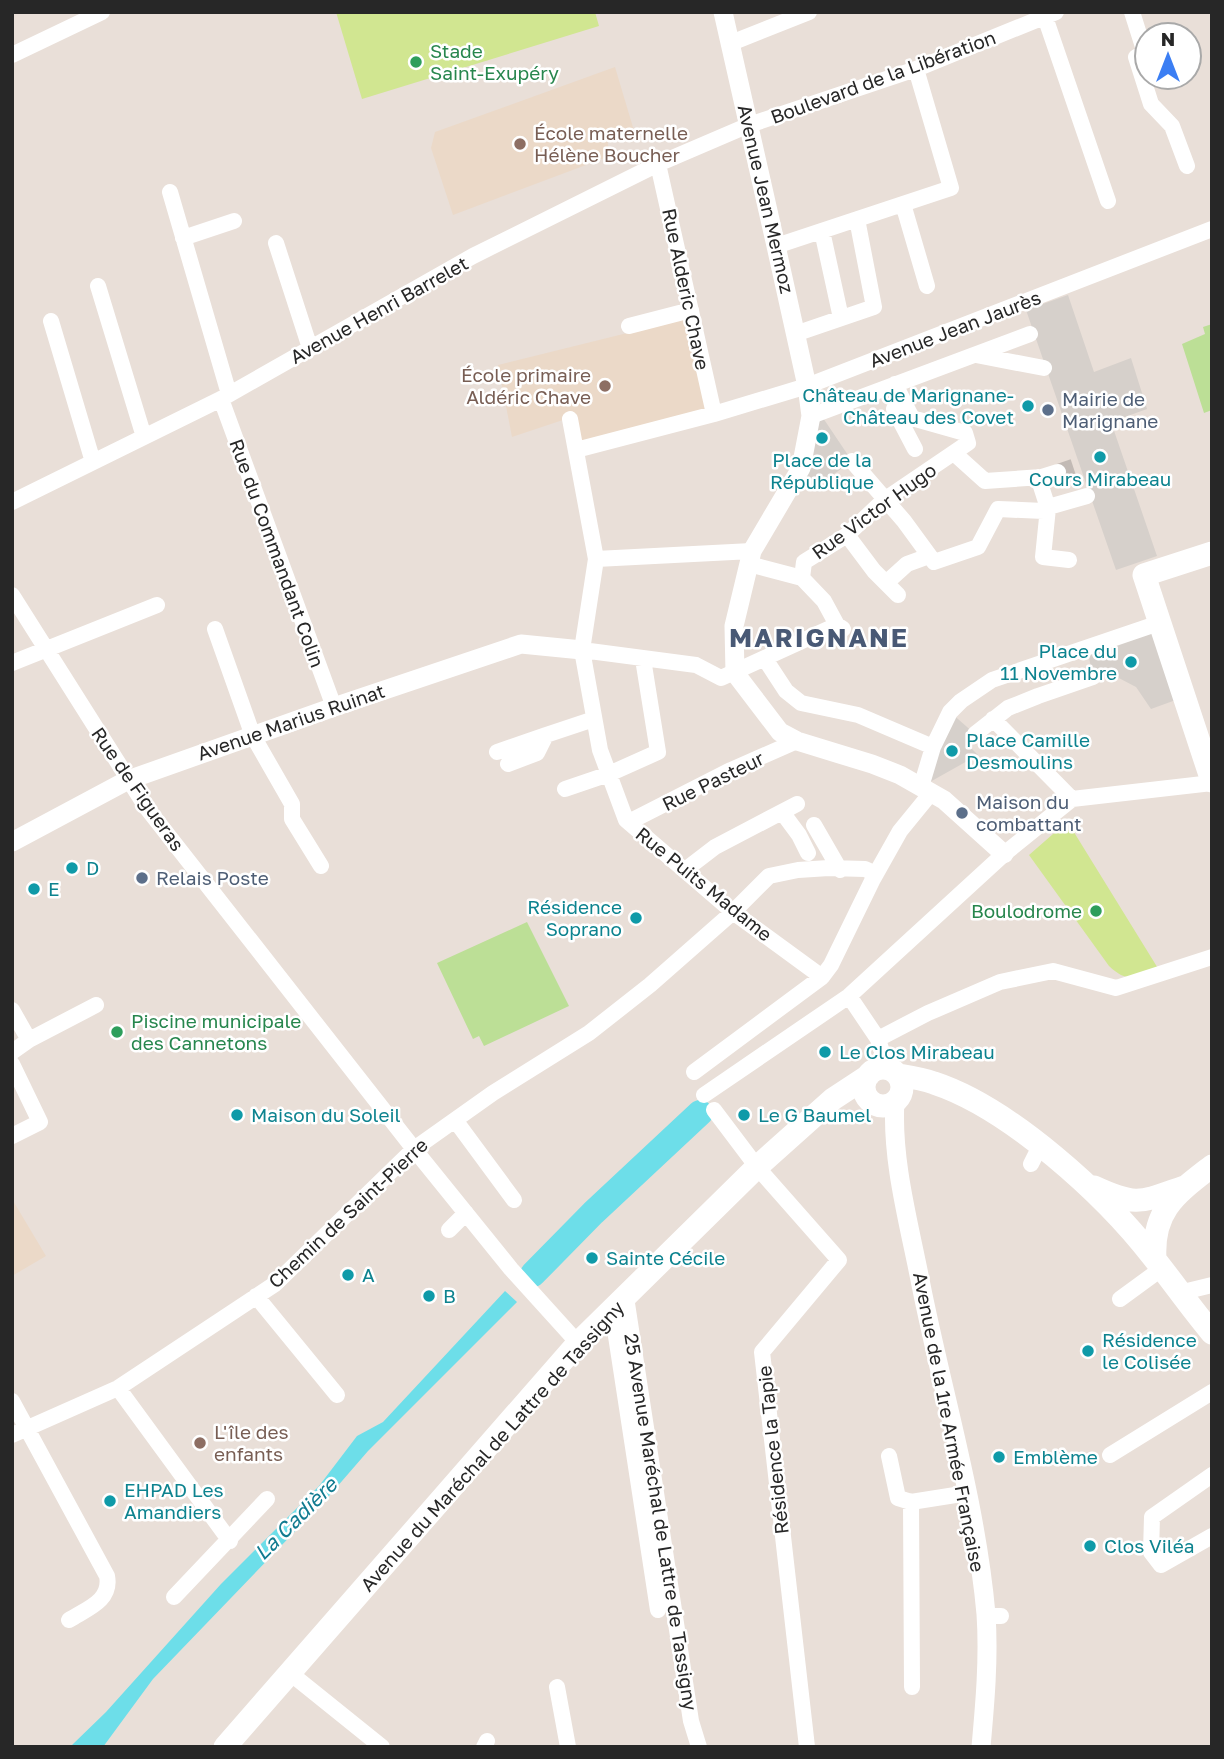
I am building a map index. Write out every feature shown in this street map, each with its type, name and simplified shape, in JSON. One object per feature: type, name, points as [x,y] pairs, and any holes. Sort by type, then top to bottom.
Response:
[{"type":"main road","points":[[1212,554],[1144,575],[1159,623],[1203,726],[1212,782]]},
{"type":"main road","points":[[886,1088],[933,1083],[979,1103],[1035,1155],[1084,1183],[1121,1199],[1142,1219],[1158,1264],[1212,1333]]},
{"type":"main road","name":"Avenue du Maréchal de Lattre de Tassigny","points":[[225,1747],[579,1343],[619,1303],[757,1167],[833,1099],[886,1088]]},
{"type":"main road","points":[[1142,1219],[1162,1214],[1187,1186],[1212,1166]]},
{"type":"street","points":[[12,55],[69,19],[102,12]]},
{"type":"street","name":"Avenue Jean Mermoz","points":[[723,12],[807,386]]},
{"type":"street","points":[[730,43],[809,12]]},
{"type":"street","points":[[1132,12],[1145,53],[1136,57],[1151,104],[1172,126],[1187,166]]},
{"type":"street","points":[[1051,15],[1108,201]]},
{"type":"street","name":"Boulevard de la Libération","points":[[749,125],[916,69],[1051,15]]},
{"type":"street","points":[[776,246],[951,188],[916,69]]},
{"type":"street","name":"Avenue Henri Barrelet","points":[[12,502],[225,397],[473,256],[658,164],[749,125]]},
{"type":"street","name":"Rue Alderic Chave","points":[[658,164],[714,414]]},
{"type":"street","name":"Rue du Commandant Colin","points":[[170,192],[225,397],[334,707]]},
{"type":"street","points":[[903,204],[927,286]]},
{"type":"street","points":[[795,334],[874,307],[858,219]]},
{"type":"street","points":[[183,238],[234,221]]},
{"type":"street","name":"Avenue Jean Jaurès","points":[[807,386],[1212,229]]},
{"type":"street","points":[[822,231],[841,318]]},
{"type":"street","points":[[276,243],[310,348]]},
{"type":"street","points":[[98,286],[144,437]]},
{"type":"street","points":[[629,326],[691,310]]},
{"type":"street","points":[[51,321],[93,462]]},
{"type":"street","points":[[811,416],[1030,334]]},
{"type":"street","points":[[974,355],[1044,368]]},
{"type":"street","points":[[895,384],[904,401],[894,409],[915,449]]},
{"type":"street","points":[[576,450],[714,414],[807,386],[811,416],[801,468],[751,558],[734,626],[735,673],[780,732],[797,741],[900,775],[944,800],[1004,854]]},
{"type":"street","name":"Rue Victor Hugo","points":[[765,659],[840,627],[824,601],[802,578],[804,562],[847,535],[884,500],[968,443],[965,433],[912,418],[904,401]]},
{"type":"street","name":"Rue Puits Madame","points":[[570,419],[596,559],[582,650],[600,750],[629,822],[733,912],[822,977]]},
{"type":"street","points":[[955,454],[985,481],[1038,477],[1058,472]]},
{"type":"street","points":[[852,461],[904,520],[931,559]]},
{"type":"street","points":[[1038,477],[1048,508],[1043,557],[1069,560]]},
{"type":"street","points":[[886,583],[907,564],[978,547],[998,509],[1044,511],[1087,496]]},
{"type":"street","points":[[847,535],[898,595]]},
{"type":"street","points":[[596,559],[751,558],[802,578]]},
{"type":"street","name":"Rue de Figueras","points":[[12,595],[146,807],[414,1149],[512,1269],[579,1343]]},
{"type":"street","points":[[12,663],[157,605]]},
{"type":"street","points":[[694,1072],[822,977],[831,965],[876,874],[926,790],[933,747],[950,712],[961,701],[992,680],[1159,623]]},
{"type":"street","points":[[215,629],[253,736],[292,804],[292,819],[321,866]]},
{"type":"street","name":"Avenue Marius Ruinat","points":[[12,842],[128,780],[521,644],[582,650]]},
{"type":"street","points":[[582,650],[696,666],[720,678],[765,659],[786,691],[801,703],[859,715],[933,747]]},
{"type":"street","points":[[565,789],[609,774],[658,752],[643,659]]},
{"type":"street","points":[[975,734],[1008,708],[1093,677]]},
{"type":"street","points":[[503,758],[537,753],[546,735],[594,719]]},
{"type":"street","points":[[993,719],[1072,799]]},
{"type":"street","name":"Rue Pasteur","points":[[629,822],[731,770],[797,741]]},
{"type":"street","points":[[704,1095],[849,996],[1004,854],[1072,799],[1212,782]]},
{"type":"street","points":[[685,870],[715,847],[789,808],[808,853]]},
{"type":"street","points":[[814,825],[834,869]]},
{"type":"street","name":"Chemin de Saint-Pierre","points":[[12,1435],[118,1388],[275,1284],[414,1149],[455,1119],[589,1033],[650,985],[733,912],[769,876],[798,870],[834,869],[865,869],[876,874]]},
{"type":"street","points":[[878,1039],[928,1013],[1000,982],[1053,971],[1116,988],[1212,957]]},
{"type":"street","points":[[849,996],[878,1039],[886,1088]]},
{"type":"street","points":[[12,1052],[29,1040],[96,1005]]},
{"type":"street","points":[[14,1013],[29,1040]]},
{"type":"street","points":[[12,1064],[40,1122],[12,1136]]},
{"type":"street","name":"Avenue de la 1re Armée Française","points":[[886,1088],[932,1337],[994,1616],[981,1747]]},
{"type":"street","points":[[714,1111],[757,1167]]},
{"type":"street","points":[[455,1119],[514,1200]]},
{"type":"street","name":"Résidence la Tapie","points":[[757,1167],[839,1260],[762,1352],[807,1747]]},
{"type":"street","points":[[449,1230],[466,1213]]},
{"type":"street","points":[[1120,1299],[1158,1264]]},
{"type":"street","points":[[1179,1293],[1212,1285]]},
{"type":"street","points":[[256,1296],[337,1395]]},
{"type":"street","points":[[619,1303],[658,1610]]},
{"type":"street","name":"25 Avenue Maréchal de Lattre de Tassigny","points":[[619,1303],[691,1721],[699,1747]]},
{"type":"street","points":[[118,1388],[230,1541]]},
{"type":"street","points":[[1110,1455],[1212,1392]]},
{"type":"street","points":[[12,1401],[29,1428],[108,1582],[103,1598],[69,1619]]},
{"type":"street","points":[[889,1456],[898,1498],[911,1502],[968,1493]]},
{"type":"street","points":[[1212,1475],[1152,1517],[1151,1552],[1161,1565],[1212,1536]]},
{"type":"street","points":[[174,1597],[267,1499]]},
{"type":"street","points":[[911,1502],[912,1688]]},
{"type":"street","points":[[290,1673],[382,1747]]},
{"type":"street","points":[[557,1687],[568,1747]]},
{"type":"shaded area","name":"École maternelle Hélène Boucher","points":[[615,67],[635,134],[607,139],[610,156],[453,215],[431,148],[435,132]]},
{"type":"shaded area","name":"Cours Mirabeau","points":[[1068,295],[1094,372],[1131,358],[1147,409],[1111,422],[1157,556],[1116,570],[1026,310]]},
{"type":"shaded area","name":"École primaire Aldéric Chave","points":[[692,317],[712,408],[579,443],[572,417],[512,437],[498,365]]},
{"type":"shaded area","name":"Place de la République","points":[[819,412],[852,461],[823,482],[819,492],[796,484]]},
{"type":"shaded area","name":"Place du 11 Novembre","points":[[1159,623],[1184,697],[1151,709],[1136,687],[1115,676],[1093,677],[1087,648]]},
{"type":"shaded area","name":"Place Camille Desmoulins","points":[[950,712],[975,734],[967,744],[978,755],[921,787]]},
{"type":"shaded area","points":[[12,1199],[46,1256],[12,1276]]},
{"type":"green space","name":"Stade Saint-Exupéry","points":[[336,12],[595,12],[599,26],[362,99]]},
{"type":"green space","points":[[1212,324],[1212,410],[1204,413],[1182,344],[1205,334],[1203,327]]},
{"type":"green space","name":"Boulodrome","points":[[1072,829],[1159,970],[1138,977],[1127,977],[1109,966],[1029,855],[1053,834]]},
{"type":"green space","points":[[527,922],[569,1006],[484,1046],[479,1036],[473,1039],[437,963]]},
{"type":"water","points":[[505,1291],[517,1302],[368,1451],[329,1496],[153,1679],[103,1747],[74,1747],[72,1745],[106,1712],[221,1584],[319,1486],[357,1436],[383,1422]]},
{"type":"waterway","name":"La Cadière","points":[[533,1274],[593,1213],[700,1113]]},
{"type":"tunnel","points":[[1058,472],[1076,466]]},
{"type":"place","name":"Stade Saint-Exupéry","points":[[416,62]]},
{"type":"place","name":"École maternelle Hélène Boucher","points":[[520,144]]},
{"type":"place","name":"École primaire Aldéric Chave","points":[[605,386]]},
{"type":"place","name":"Château de Marignane- Château des Covet","points":[[1028,406]]},
{"type":"place","name":"Mairie de Marignane","points":[[1048,410]]},
{"type":"place","name":"Place de la République","points":[[822,438]]},
{"type":"place","name":"Cours Mirabeau","points":[[1100,457]]},
{"type":"place","name":"Place du 11 Novembre","points":[[1131,662]]},
{"type":"place","name":"Place Camille Desmoulins","points":[[952,751]]},
{"type":"place","name":"Maison du combattant","points":[[962,813]]},
{"type":"place","name":"D","points":[[72,868]]},
{"type":"place","name":"Relais Poste","points":[[142,878]]},
{"type":"place","name":"E","points":[[34,889]]},
{"type":"place","name":"Boulodrome","points":[[1096,911]]},
{"type":"place","name":"Résidence Soprano","points":[[636,918]]},
{"type":"place","name":"Piscine municipale des Cannetons","points":[[117,1032]]},
{"type":"place","name":"Le Clos Mirabeau","points":[[825,1052]]},
{"type":"place","name":"Maison du Soleil","points":[[237,1115]]},
{"type":"place","name":"Le G Baumel","points":[[744,1115]]},
{"type":"place","name":"Sainte Cécile","points":[[592,1258]]},
{"type":"place","name":"A","points":[[348,1275]]},
{"type":"place","name":"B","points":[[429,1296]]},
{"type":"place","name":"Résidence le Colisée","points":[[1088,1351]]},
{"type":"place","name":"L'île des enfants","points":[[200,1443]]},
{"type":"place","name":"Emblème","points":[[999,1457]]},
{"type":"place","name":"EHPAD Les Amandiers","points":[[110,1501]]},
{"type":"place","name":"Clos Viléa","points":[[1090,1546]]},
{"type":"district","name":"MARIGNANE","points":[[819,638]]}]
